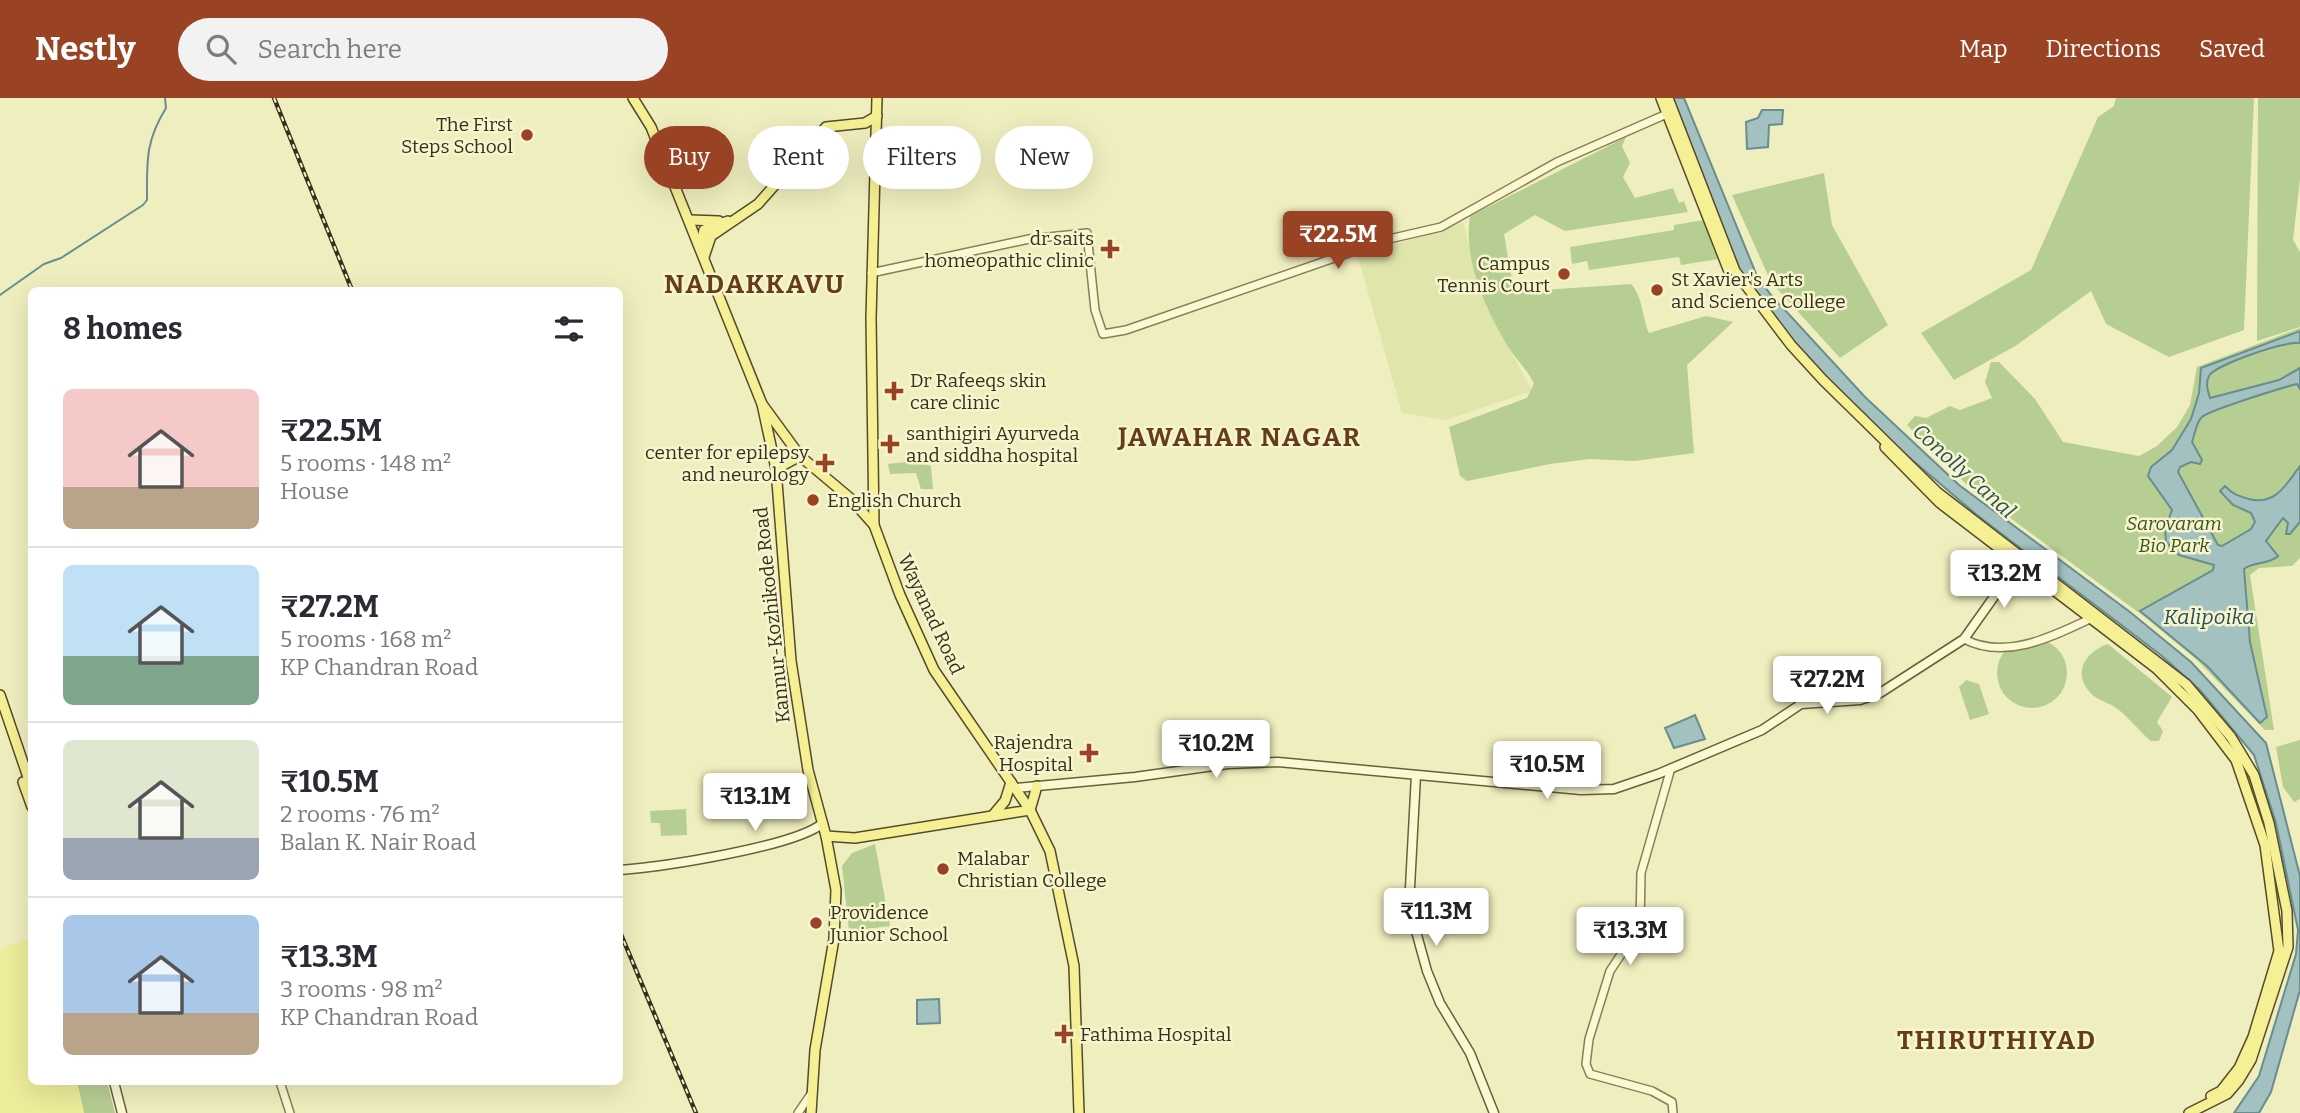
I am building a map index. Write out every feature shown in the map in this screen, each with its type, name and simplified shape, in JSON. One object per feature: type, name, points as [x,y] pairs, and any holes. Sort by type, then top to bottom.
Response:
[{"type":"main road","points":[[633,98],[645,114],[690,220],[762,404],[800,456],[850,498],[874,525]]},
{"type":"main road","name":"Wayanad Road","points":[[877,98],[877,126]]},
{"type":"main road","points":[[1661,98],[1670,113],[1735,271],[1791,345],[1937,492],[2186,684],[2231,737],[2254,775],[2269,823],[2287,911],[2288,947],[2251,1060],[2227,1094],[2179,1113]]},
{"type":"main road","points":[[1668,98],[1670,113],[1732,278],[1760,316],[1798,359],[1940,503],[2157,670],[2208,722],[2236,760],[2265,845],[2278,951],[2253,1037],[2239,1068],[2221,1091],[2189,1113]]},
{"type":"main road","points":[[703,253],[704,230],[733,220],[758,204],[825,127],[865,123],[877,116]]},
{"type":"main road","points":[[865,123],[868,126]]},
{"type":"main road","name":"Wayanad Road","points":[[875,189],[871,272],[874,525],[902,601],[934,670],[1030,810],[1049,851],[1074,966],[1079,1113]]},
{"type":"main road","points":[[690,220],[733,220]]},
{"type":"main road","name":"Kannur-Kozhikode Road","points":[[762,404],[776,469],[791,661],[808,769],[823,823],[836,890],[834,939],[811,1094],[811,1113]]},
{"type":"main road","points":[[776,469],[800,456]]},
{"type":"main road","points":[[850,498],[872,493]]},
{"type":"main road","points":[[989,816],[999,811],[1013,785],[1037,786],[1135,777],[1228,764],[1278,762],[1594,791],[1614,789],[1762,730],[1801,704],[1872,697],[1944,655],[1964,639],[2018,563]]},
{"type":"main road","points":[[0,695],[28,777]]},
{"type":"main road","points":[[0,714],[28,795]]},
{"type":"main road","points":[[1416,775],[1409,906],[1427,971],[1440,1003],[1470,1053],[1494,1113]]},
{"type":"main road","points":[[810,833],[855,838],[1030,810],[1037,786]]},
{"type":"main road","points":[[623,870],[771,844],[810,833],[823,823]]},
{"type":"main road","points":[[112,1085],[117,1113]]},
{"type":"main road","points":[[112,1085],[122,1113]]},
{"type":"street","points":[[871,272],[1029,239],[1087,233],[1095,310],[1103,334],[1126,330],[1390,239],[1441,227],[1557,162],[1670,113]]},
{"type":"street","points":[[1964,639],[1983,648],[2012,647],[2051,636],[2092,618]]},
{"type":"street","points":[[1671,768],[1641,873],[1640,926],[1610,971],[1589,1039],[1586,1064],[1590,1074],[1652,1091],[1672,1102],[1673,1113]]},
{"type":"street","points":[[281,1085],[290,1113]]},
{"type":"street","points":[[798,1113],[811,1094]]},
{"type":"green space","points":[[2116,98],[2254,98],[2244,330],[2169,357],[2106,324],[2091,291],[2017,345],[1954,380],[1921,333],[2031,270],[2098,117],[2114,106]]},
{"type":"green space","points":[[2258,98],[2300,98],[2300,179],[2293,240],[2300,252],[2300,327],[2257,341]]},
{"type":"green space","points":[[1626,137],[1622,146],[1630,163],[1623,177],[1635,198],[1673,188],[1679,203],[1684,201],[1688,212],[1565,231],[1535,215],[1504,234],[1514,292],[1631,284],[1638,295],[1649,333],[1706,316],[1733,322],[1687,365],[1694,453],[1634,461],[1590,459],[1550,464],[1467,481],[1460,476],[1449,427],[1527,398],[1534,383],[1500,333],[1478,285],[1470,250],[1470,216]]},
{"type":"green space","points":[[1824,173],[1832,225],[1888,325],[1840,358],[1771,282],[1732,195]]},
{"type":"green space","points":[[1704,220],[1719,259],[1681,265],[1679,257],[1589,270],[1587,261],[1572,264],[1570,247],[1674,230],[1674,225]]},
{"type":"green space","points":[[1463,222],[1480,292],[1532,391],[1446,420],[1402,413],[1358,257]]},
{"type":"green space","name":"Sarovaram Bio Park","points":[[2300,328],[2300,558],[2292,566],[2259,568],[2250,575],[2274,730],[2265,730],[2197,660],[2146,618],[1971,489],[1907,425],[1915,416],[1926,418],[1950,406],[1960,410],[1992,398],[1985,382],[1991,362],[1999,362],[2035,399],[2063,442],[2139,456],[2157,446],[2177,427],[2190,405],[2197,367]]},
{"type":"green space","points":[[915,461],[931,466],[933,489],[921,489],[916,473],[890,474],[888,464]]},
{"type":"green space","points":[[2032,638],[2051,644],[2061,654],[2067,673],[2061,692],[2051,702],[2032,708],[2013,702],[2003,692],[1997,673],[2003,654],[2013,644]]},
{"type":"green space","points":[[2108,644],[2172,697],[2157,722],[2163,731],[2159,741],[2151,741],[2119,710],[2095,697],[2083,682],[2086,659]]},
{"type":"green space","points":[[1966,680],[1979,684],[1989,714],[1970,720],[1959,687]]},
{"type":"green space","points":[[2300,740],[2300,799],[2294,802],[2283,787],[2276,747]]},
{"type":"green space","points":[[686,809],[687,835],[661,836],[660,823],[651,823],[650,811]]},
{"type":"green space","points":[[875,844],[890,926],[849,931],[842,866],[852,853]]},
{"type":"green space","points":[[78,1085],[108,1085],[115,1113],[84,1113]]},
{"type":"sand","points":[[28,938],[28,1085],[78,1085],[84,1113],[0,1113],[0,949]]},
{"type":"water","points":[[1670,98],[1684,98],[1757,276],[1771,295],[1865,397],[1959,485],[2130,612],[2191,662],[2266,743],[2300,876],[2300,990],[2271,1092],[2259,1113],[2234,1113],[2259,1076],[2296,954],[2298,930],[2276,823],[2254,755],[2200,690],[2162,656],[1977,515],[1878,431],[1793,342],[1764,307],[1740,270]]},
{"type":"water","points":[[1762,110],[1783,110],[1782,124],[1769,125],[1768,147],[1747,149],[1746,122],[1758,118]]},
{"type":"water","name":"Kalipoika","points":[[2300,331],[2300,343],[2281,345],[2252,354],[2214,371],[2209,376],[2207,385],[2210,398],[2279,380],[2300,368],[2300,389],[2297,384],[2290,386],[2232,404],[2202,417],[2192,442],[2202,460],[2200,464],[2191,462],[2180,467],[2178,472],[2218,545],[2222,546],[2251,529],[2255,522],[2251,513],[2233,505],[2220,491],[2225,486],[2233,493],[2249,499],[2273,497],[2300,466],[2300,522],[2290,534],[2286,534],[2288,523],[2283,518],[2266,541],[2278,556],[2244,569],[2250,642],[2267,717],[2260,723],[2207,666],[2140,611],[2213,570],[2214,565],[2179,555],[2166,542],[2165,528],[2172,510],[2148,476],[2151,467],[2172,450],[2191,419],[2199,393],[2201,368]]},
{"type":"water","points":[[1695,715],[1705,739],[1674,748],[1665,728]]},
{"type":"water","points":[[939,999],[940,1023],[917,1024],[917,1000]]},
{"type":"waterway","points":[[0,295],[44,264],[61,258],[143,205],[147,200],[147,163],[151,142],[166,108],[165,98]]},
{"type":"railway","points":[[274,98],[351,287]]},
{"type":"railway","points":[[623,939],[696,1113]]},
{"type":"place","name":"The First Steps School","points":[[527,135]]},
{"type":"place","name":"dr saits homeopathic clinic","points":[[1110,249]]},
{"type":"place","name":"Campus Tennis Court","points":[[1564,274]]},
{"type":"place","name":"St Xavier's Arts and Science College","points":[[1657,290]]},
{"type":"place","name":"Dr Rafeeqs skin care clinic","points":[[894,391]]},
{"type":"place","name":"santhigiri Ayurveda and siddha hospital","points":[[890,444]]},
{"type":"place","name":"center for epilepsy and neurology","points":[[825,463]]},
{"type":"place","name":"English Church","points":[[813,500]]},
{"type":"place","name":"Rajendra Hospital","points":[[1089,753]]},
{"type":"place","name":"Malabar Christian College","points":[[943,869]]},
{"type":"place","name":"Providence Junior School","points":[[816,923]]},
{"type":"place","name":"Fathima Hospital","points":[[1064,1034]]},
{"type":"district","name":"NADAKKAVU","points":[[755,284]]},
{"type":"district","name":"JAWAHAR NAGAR","points":[[1240,437]]},
{"type":"district","name":"THIRUTHIYAD","points":[[1997,1040]]},
{"type":"water label","name":"Conolly Canal","points":[[1964,471]]}]
